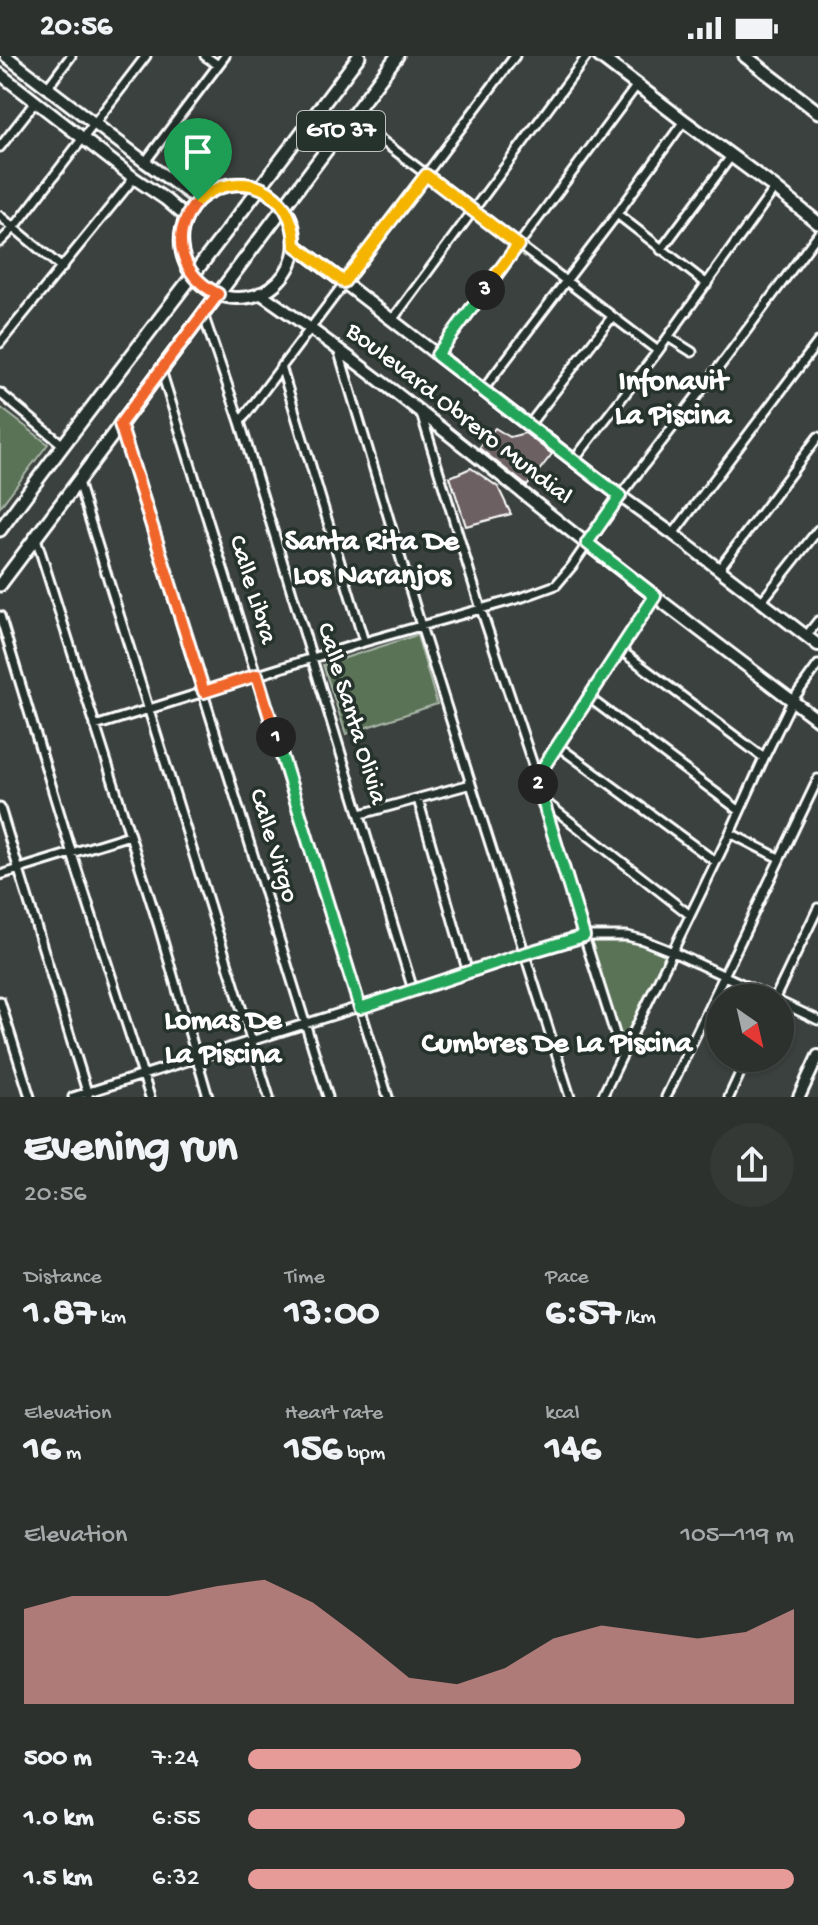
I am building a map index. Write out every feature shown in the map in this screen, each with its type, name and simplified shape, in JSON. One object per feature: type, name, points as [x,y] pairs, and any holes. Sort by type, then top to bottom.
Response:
[{"type":"main road","name":"GTO 37","points":[[0,530],[359,56]]},
{"type":"main road","name":"GTO 37","points":[[0,585],[397,56]]},
{"type":"main road","points":[[599,56],[818,223]]},
{"type":"main road","points":[[745,56],[818,112]]},
{"type":"street","points":[[6,56],[198,200]]},
{"type":"street","points":[[47,88],[71,56]]},
{"type":"street","points":[[0,242],[95,125],[146,56]]},
{"type":"street","points":[[205,56],[218,65]]},
{"type":"street","points":[[145,162],[225,56]]},
{"type":"street","points":[[240,422],[515,56]]},
{"type":"street","points":[[393,319],[587,56]]},
{"type":"street","points":[[0,74],[186,217]]},
{"type":"street","points":[[437,355],[637,85]]},
{"type":"street","points":[[0,147],[36,101]]},
{"type":"street","points":[[351,117],[658,351]]},
{"type":"street","points":[[483,390],[684,121]]},
{"type":"street","points":[[661,250],[732,155]]},
{"type":"street","points":[[0,343],[134,178]]},
{"type":"street","points":[[248,184],[261,188],[274,195],[284,206],[293,224],[295,245],[285,274],[260,293],[239,298],[207,289],[192,275],[185,262],[181,247],[186,217],[198,200],[221,186],[248,184]]},
{"type":"street","points":[[574,460],[658,351],[775,188]]},
{"type":"street","points":[[617,214],[707,284]]},
{"type":"street","points":[[0,216],[62,268]]},
{"type":"street","points":[[95,726],[364,642],[552,588],[572,566],[620,496],[818,234]]},
{"type":"street","name":"Boulevard Obrero Mundial","points":[[295,245],[818,645]]},
{"type":"street","name":"Boulevard Obrero Mundial","points":[[260,293],[420,411],[818,720]]},
{"type":"street","name":"Calle Santa Olivia","points":[[203,314],[240,422],[413,990]]},
{"type":"street","points":[[529,425],[612,317]]},
{"type":"street","points":[[668,337],[692,352]]},
{"type":"street","points":[[673,534],[818,342]]},
{"type":"street","points":[[338,349],[421,626],[570,1097]]},
{"type":"street","points":[[281,366],[364,642]]},
{"type":"street","name":"Calle Libra","points":[[161,370],[388,1097]]},
{"type":"street","points":[[0,393],[63,445]]},
{"type":"street","points":[[420,411],[622,1056]]},
{"type":"street","name":"Calle Virgo","points":[[120,424],[328,1097]]},
{"type":"street","points":[[719,569],[818,437]]},
{"type":"street","points":[[78,482],[269,1097]]},
{"type":"street","points":[[762,601],[818,530]]},
{"type":"street","points":[[36,538],[159,927],[208,1097]]},
{"type":"street","points":[[537,777],[655,596]]},
{"type":"street","points":[[0,616],[150,1097]]},
{"type":"street","points":[[807,635],[818,621]]},
{"type":"street","points":[[619,649],[764,758]]},
{"type":"street","points":[[602,1097],[792,701],[818,665]]},
{"type":"street","points":[[588,697],[740,811]]},
{"type":"street","points":[[558,746],[716,862]]},
{"type":"street","points":[[666,1097],[818,779]]},
{"type":"street","points":[[361,814],[471,784]]},
{"type":"street","points":[[418,799],[468,973]]},
{"type":"street","points":[[543,800],[690,915]]},
{"type":"street","points":[[0,808],[88,1095]]},
{"type":"street","points":[[730,833],[779,858]]},
{"type":"street","points":[[0,875],[130,835]]},
{"type":"street","points":[[781,984],[818,908]]},
{"type":"street","points":[[73,1097],[88,1095],[584,936],[627,936],[643,940],[741,984]]},
{"type":"street","points":[[0,1001],[30,1097]]},
{"type":"street","points":[[794,1009],[818,1020]]},
{"type":"street","points":[[799,1097],[818,1056]]},
{"type":"street","points":[[729,1097],[741,1072]]},
{"type":"green space","points":[[0,407],[48,444],[0,507]]},
{"type":"green space","points":[[417,635],[437,704],[346,734],[323,665]]},
{"type":"green space","points":[[628,939],[666,954],[623,1047],[588,940]]},
{"type":"building","points":[[495,428],[510,437],[525,433],[552,454],[527,486],[479,448]]},
{"type":"building","points":[[471,468],[498,487],[511,514],[466,526],[450,477]]},
{"type":"district","name":"Infonavit La Piscina","points":[[673,400]]},
{"type":"district","name":"Santa Rita De Los Naranjos","points":[[372,560]]},
{"type":"district","name":"Lomas De La Piscina","points":[[223,1039]]},
{"type":"district","name":"Cumbres De La Piscina","points":[[557,1045]]},
{"type":"route","points":[[426,175],[518,245],[437,355],[620,496],[587,543],[655,596],[537,777],[584,936],[360,1008],[257,675],[204,692],[120,424],[218,294],[207,289],[192,275],[181,247],[186,217],[198,200],[221,186],[234,184],[248,184],[274,195],[293,224],[295,245],[344,282],[426,175]]}]
